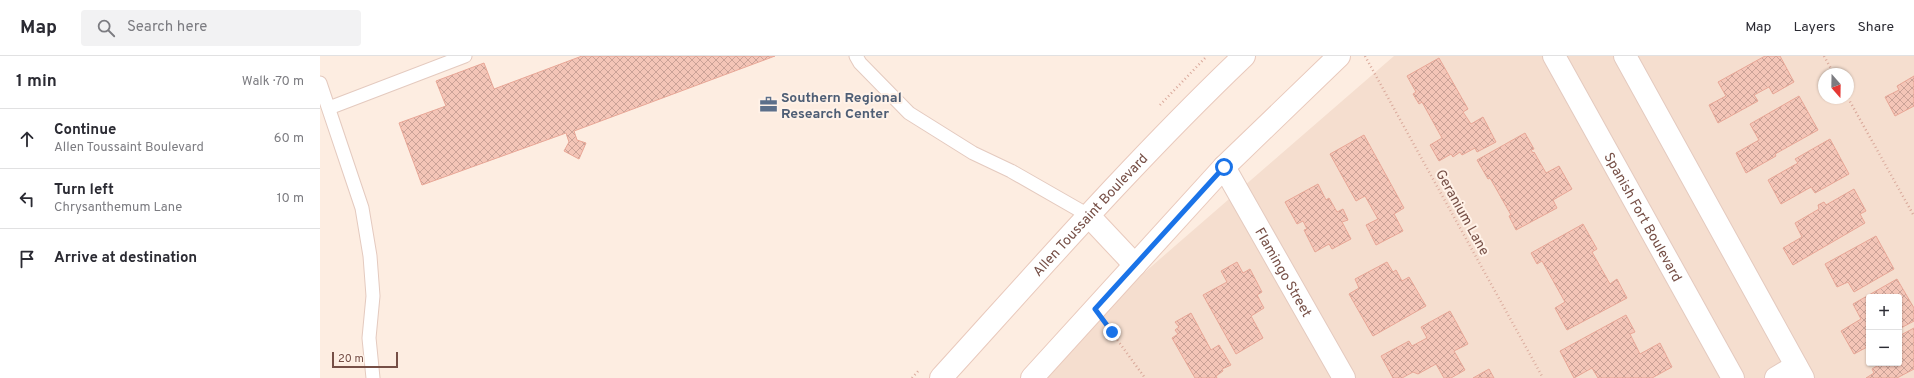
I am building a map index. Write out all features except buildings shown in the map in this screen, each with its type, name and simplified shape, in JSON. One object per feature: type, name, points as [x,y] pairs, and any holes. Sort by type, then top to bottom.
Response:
[{"type":"street","name":"Allen Toussaint Boulevard","points":[[941,378],[1088,215],[1199,99],[1244,56]]},
{"type":"street","points":[[1032,378],[1224,167],[1339,56]]},
{"type":"street","name":"Spanish Fort Boulevard","points":[[1554,56],[1734,378]]},
{"type":"street","points":[[1625,56],[1800,372],[1776,378]]},
{"type":"street","name":"Flamingo Street","points":[[1224,167],[1344,378]]},
{"type":"street","points":[[1088,215],[1135,265]]},
{"type":"lane","points":[[329,108],[465,56]]},
{"type":"lane","points":[[856,56],[860,63],[909,113],[973,153],[1011,171],[1088,215]]},
{"type":"lane","points":[[320,83],[362,208],[370,256],[373,296],[369,338],[373,378]]},
{"type":"path","name":"Geranium Lane","points":[[1365,56],[1543,378]]},
{"type":"path","points":[[1824,56],[1831,68]]},
{"type":"path","points":[[1851,104],[1914,216]]},
{"type":"path","points":[[1095,309],[1145,378]]},
{"type":"shaded area","points":[[1394,56],[1914,56],[1914,378],[1041,378],[1100,311]]},
{"type":"place","name":"Southern Regional Research Center","points":[[768,105]]},
{"type":"route","points":[[1112,332],[1095,309],[1224,167]]}]
